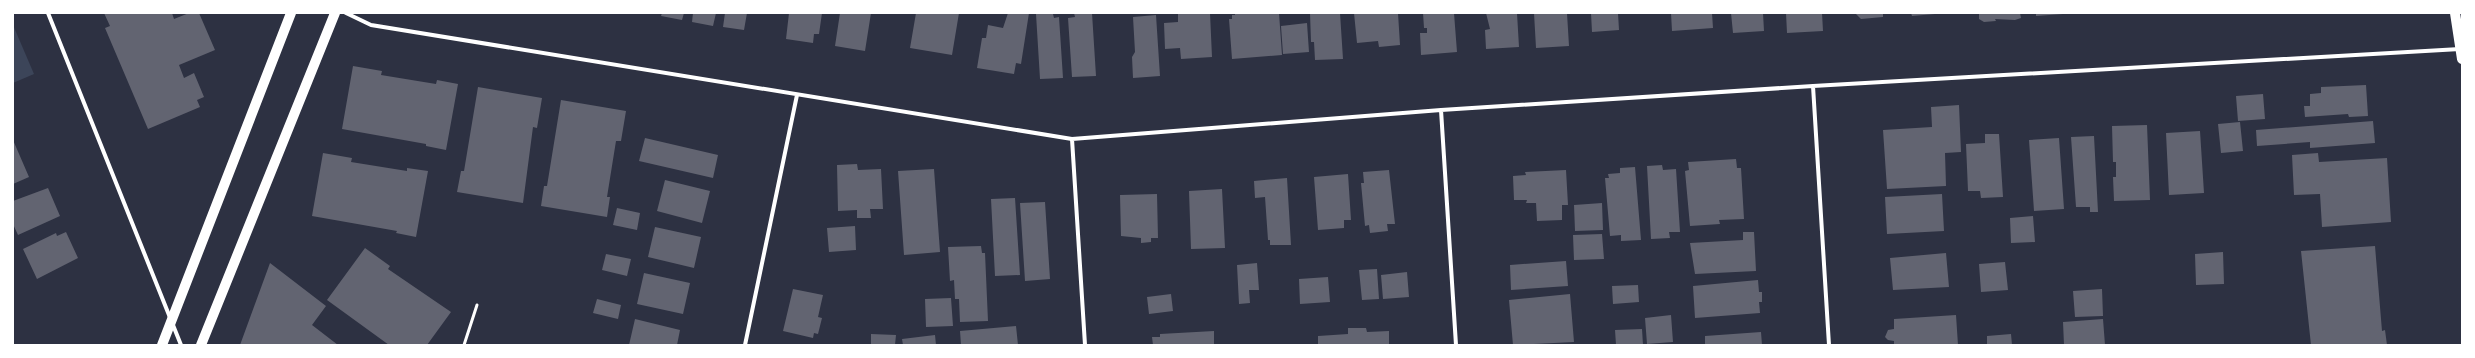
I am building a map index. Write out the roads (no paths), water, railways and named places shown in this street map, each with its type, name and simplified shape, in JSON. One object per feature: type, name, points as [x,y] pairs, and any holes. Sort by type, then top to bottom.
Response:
[{"type":"main road","points":[[162,345],[291,13]]},
{"type":"main road","points":[[201,345],[335,13]]},
{"type":"main road","points":[[2455,13],[2461,54]]},
{"type":"street","points":[[48,13],[181,345]]},
{"type":"street","points":[[346,13],[370,25],[1072,139],[1441,110],[1813,86],[2461,54]]},
{"type":"street","points":[[1813,86],[1829,345]]},
{"type":"street","points":[[745,345],[797,95]]},
{"type":"street","points":[[1441,110],[1456,345]]},
{"type":"street","points":[[1072,139],[1085,345]]},
{"type":"lane","points":[[464,345],[477,305]]}]
